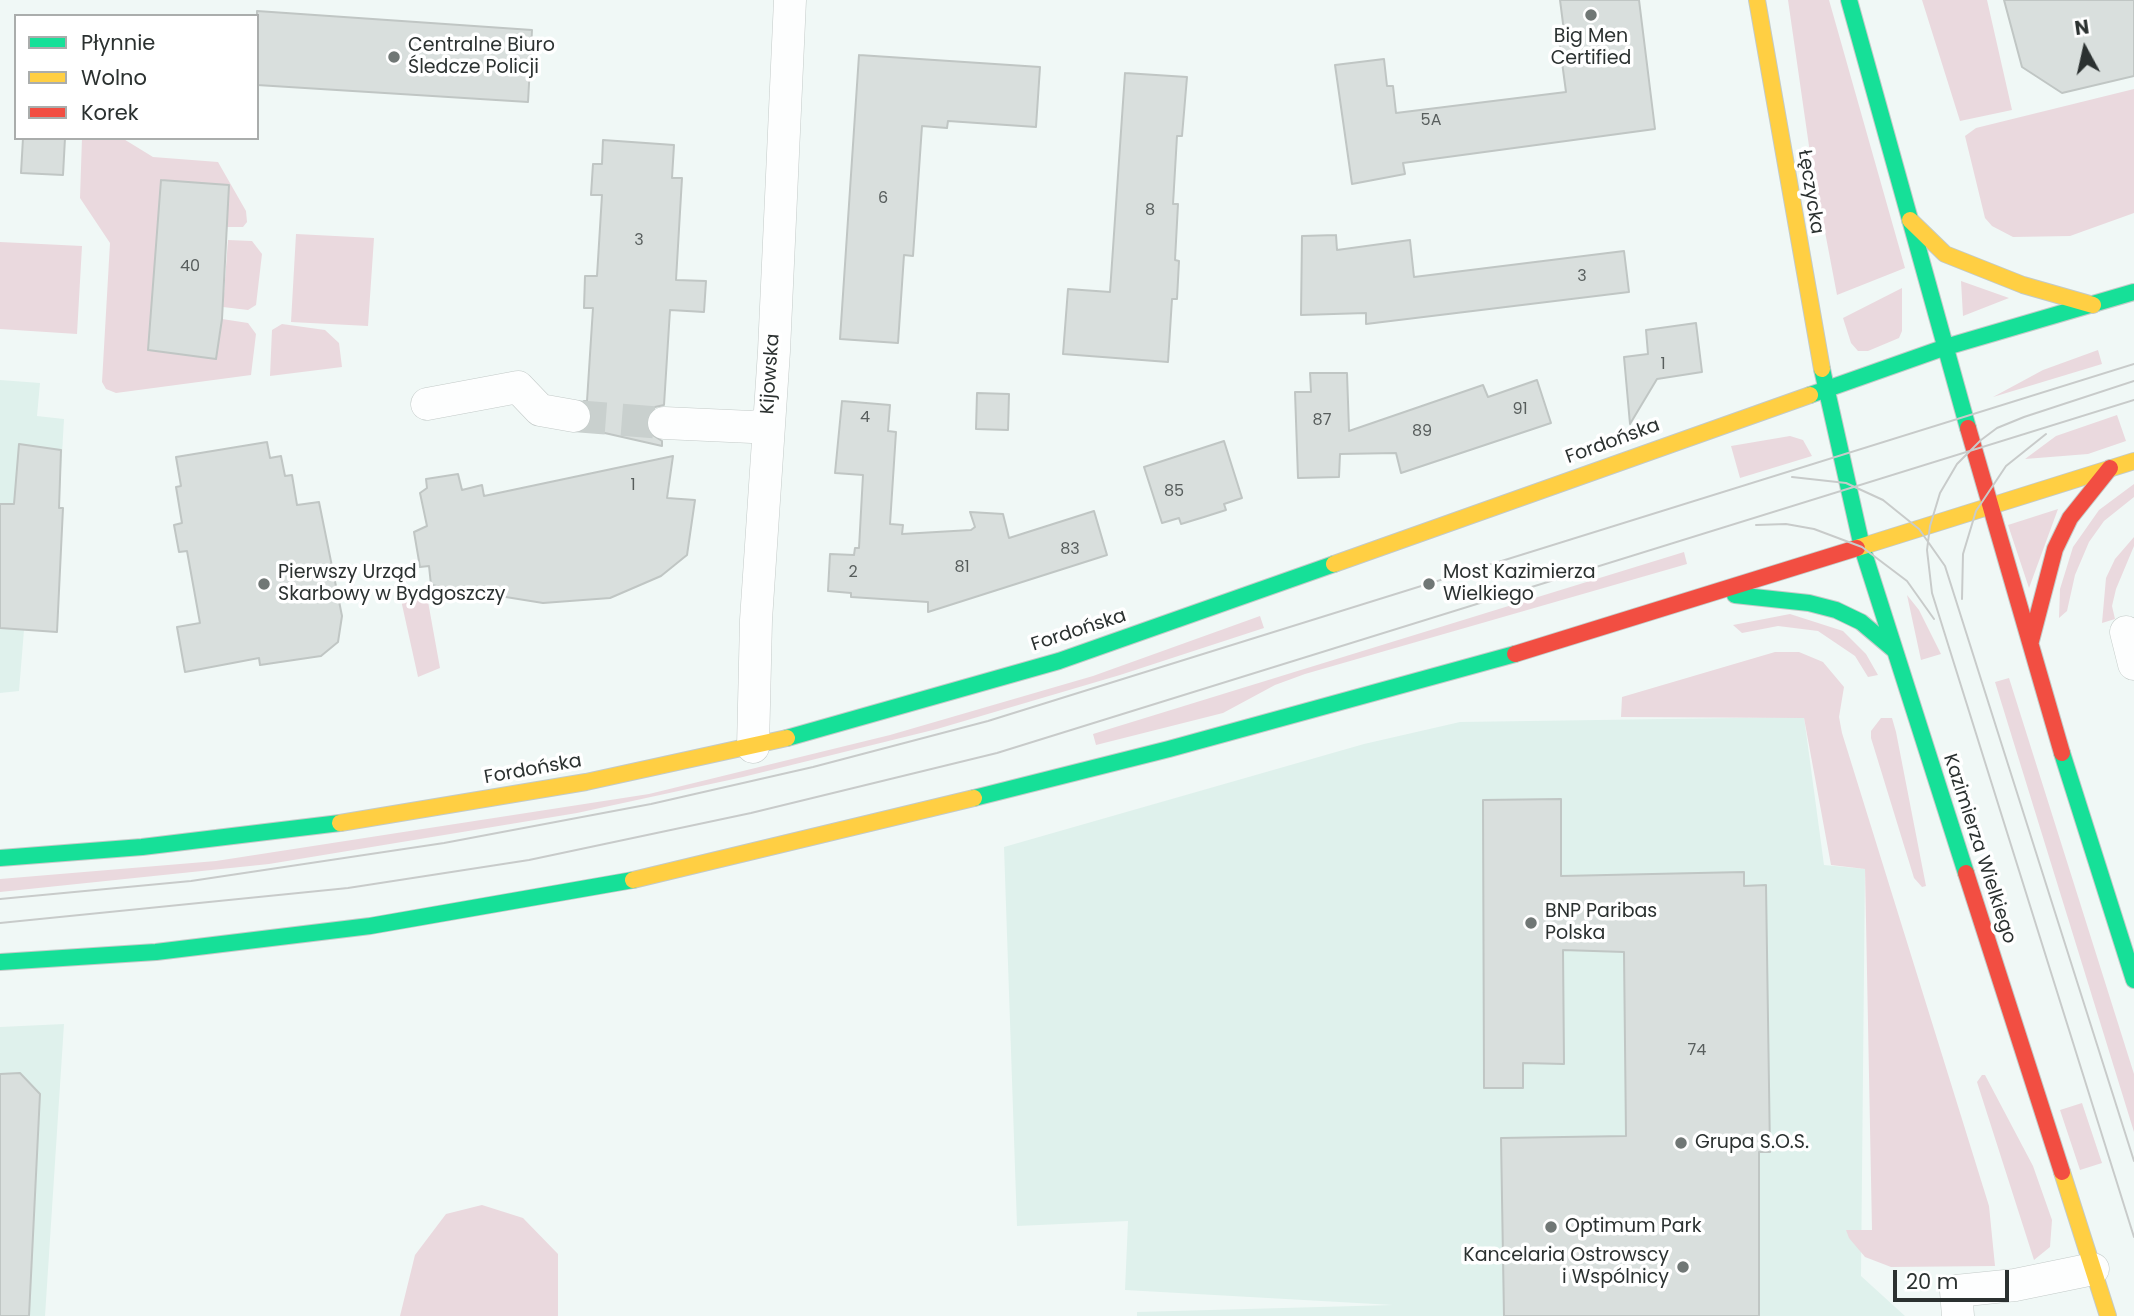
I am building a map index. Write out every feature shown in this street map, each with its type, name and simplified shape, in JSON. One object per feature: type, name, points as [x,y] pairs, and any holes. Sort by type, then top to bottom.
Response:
[{"type":"main road","name":"Łęczycka","points":[[1758,0],[1790,203],[1826,390]]},
{"type":"main road","points":[[1849,0],[2029,646],[2134,980]]},
{"type":"main road","points":[[1910,220],[1945,254],[2023,285],[2093,305]]},
{"type":"main road","name":"Fordońska","points":[[0,858],[142,847],[365,820],[586,782],[753,747],[1059,661],[1947,347],[2134,292]]},
{"type":"main road","name":"Kazimierza Wielkiego","points":[[1826,390],[1862,547],[2108,1316]]},
{"type":"main road","points":[[0,962],[156,952],[287,936],[451,914],[598,888],[1053,779],[1298,716],[1563,641],[2134,461]]},
{"type":"main road","points":[[2029,646],[2055,549],[2070,518],[2110,468]]},
{"type":"main road","points":[[1712,594],[1766,597],[1836,610],[1861,622],[1894,649]]},
{"type":"street","name":"Kijowska","points":[[753,747],[752,692],[767,424],[774,351],[790,0]]},
{"type":"street","points":[[428,404],[518,387],[540,410],[574,416]]},
{"type":"street","points":[[664,423],[752,427],[767,424]]},
{"type":"street","points":[[2126,632],[2134,664]]},
{"type":"street","points":[[1958,1316],[1956,1291],[2015,1285],[2093,1269]]},
{"type":"shaded area","points":[[1788,0],[1829,0],[1905,268],[1837,295],[1810,153]]},
{"type":"shaded area","points":[[1922,0],[1987,0],[2012,110],[1960,121]]},
{"type":"shaded area","points":[[2134,89],[2134,213],[2070,236],[2013,237],[1992,226],[1985,218],[1965,136],[1976,128]]},
{"type":"shaded area","points":[[82,140],[125,140],[153,157],[218,162],[246,211],[247,222],[243,227],[227,227],[229,185],[161,180],[148,350],[216,359],[222,319],[248,323],[256,334],[251,375],[116,393],[106,389],[102,382],[110,243],[80,198]]},
{"type":"shaded area","points":[[296,234],[374,238],[368,326],[291,322]]},
{"type":"shaded area","points":[[228,240],[252,241],[262,254],[256,305],[248,310],[223,307]]},
{"type":"shaded area","points":[[0,242],[82,246],[77,334],[0,329]]},
{"type":"shaded area","points":[[1961,281],[2009,298],[1963,316]]},
{"type":"shaded area","points":[[1902,288],[1902,331],[1899,338],[1868,351],[1858,351],[1851,343],[1843,318]]},
{"type":"shaded area","points":[[282,324],[325,330],[339,343],[342,367],[270,376],[272,330]]},
{"type":"shaded area","points":[[2098,350],[2102,364],[1993,397],[2043,370]]},
{"type":"shaded area","points":[[0,380],[40,383],[37,416],[64,419],[59,507],[63,508],[57,632],[24,630],[19,691],[0,693]]},
{"type":"shaded area","points":[[2117,415],[2126,441],[2088,454],[2025,459],[2056,436]]},
{"type":"shaded area","points":[[1790,436],[1803,440],[1812,456],[1740,478],[1731,446]]},
{"type":"shaded area","points":[[2134,484],[2134,497],[2104,521],[2089,542],[2075,575],[2067,611],[2059,618],[2060,589],[2073,547],[2099,510]]},
{"type":"shaded area","points":[[2058,509],[2029,588],[2008,525]]},
{"type":"shaded area","points":[[2134,537],[2134,546],[2112,606],[2115,619],[2102,623],[2106,578],[2115,559]]},
{"type":"shaded area","points":[[1684,552],[1687,564],[1305,674],[1275,685],[1223,713],[1096,745],[1093,734]]},
{"type":"shaded area","points":[[1907,595],[1919,610],[1941,654],[1921,660]]},
{"type":"shaded area","points":[[427,596],[440,668],[418,677],[401,600]]},
{"type":"shaded area","points":[[1790,614],[1843,631],[1866,654],[1878,675],[1868,677],[1855,656],[1818,631],[1778,626],[1742,633],[1733,625]]},
{"type":"shaded area","points":[[1260,616],[1264,628],[1120,675],[937,729],[743,777],[577,813],[269,864],[0,892],[0,879],[216,861],[649,794],[890,735],[1093,676]]},
{"type":"shaded area","points":[[1775,652],[1799,652],[1823,662],[1844,687],[1839,717],[1842,733],[1989,1206],[1995,1266],[1891,1267],[1865,1257],[1849,1238],[1846,1230],[1872,1230],[1865,869],[1831,865],[1804,718],[1621,717],[1622,697]]},
{"type":"shaded area","points":[[2009,678],[2134,1074],[2134,1132],[1995,682]]},
{"type":"shaded area","points":[[1804,717],[1824,865],[1865,869],[1861,1276],[1905,1316],[1137,1316],[1137,1312],[1393,1305],[1125,1290],[1128,1221],[1017,1226],[1004,847],[1364,744],[1460,722]]},
{"type":"shaded area","points":[[1881,718],[1892,718],[1896,732],[1926,886],[1922,887],[1914,878],[1871,738],[1871,731]]},
{"type":"shaded area","points":[[64,1024],[45,1316],[0,1316],[0,1027]]},
{"type":"shaded area","points":[[1985,1075],[2033,1166],[2052,1220],[2050,1247],[2034,1260],[1977,1082]]},
{"type":"shaded area","points":[[2082,1103],[2102,1163],[2080,1170],[2060,1110]]},
{"type":"shaded area","points":[[482,1205],[523,1218],[558,1254],[558,1316],[400,1316],[415,1255],[446,1214]]},
{"type":"building","points":[[1560,0],[1639,0],[1655,129],[1403,163],[1405,174],[1352,184],[1335,65],[1384,59],[1387,86],[1393,86],[1396,113],[1566,92],[1558,32],[1564,31]]},
{"type":"building","points":[[2004,0],[2134,0],[2134,76],[2062,93],[2022,67]]},
{"type":"building","name":"Centralne Biuro Śledcze Policji","points":[[257,11],[532,30],[528,102],[259,85]]},
{"type":"building","points":[[859,55],[1040,67],[1036,127],[948,121],[947,128],[922,126],[913,256],[904,255],[898,343],[840,339]]},
{"type":"building","points":[[1125,73],[1187,77],[1182,136],[1177,136],[1173,204],[1178,204],[1175,260],[1179,261],[1177,299],[1172,299],[1168,362],[1063,354],[1068,289],[1110,292]]},
{"type":"building","points":[[23,140],[65,140],[63,175],[21,173]]},
{"type":"building","points":[[603,140],[674,145],[672,178],[682,178],[676,280],[706,281],[704,312],[670,310],[664,405],[655,407],[646,421],[648,432],[662,441],[662,446],[587,429],[592,419],[591,409],[584,401],[587,401],[593,308],[584,308],[585,276],[597,276],[602,195],[591,195],[593,164],[602,164]]},
{"type":"building","points":[[161,180],[229,185],[222,319],[216,359],[148,350]]},
{"type":"building","points":[[1336,235],[1337,250],[1410,240],[1414,277],[1624,251],[1629,292],[1366,324],[1366,313],[1301,315],[1302,236]]},
{"type":"building","points":[[1696,323],[1702,372],[1657,379],[1630,424],[1624,357],[1648,354],[1646,330]]},
{"type":"building","points":[[1310,373],[1347,373],[1349,431],[1483,385],[1488,397],[1537,380],[1551,423],[1401,473],[1396,453],[1340,454],[1339,477],[1298,478],[1295,392],[1311,392]]},
{"type":"building","points":[[977,393],[1009,394],[1008,430],[976,429]]},
{"type":"building","points":[[842,401],[890,405],[888,431],[896,432],[890,524],[903,525],[902,534],[971,530],[975,527],[970,512],[1003,514],[1009,538],[1094,511],[1107,555],[928,612],[928,602],[851,597],[851,593],[828,591],[830,554],[854,555],[855,548],[859,548],[863,475],[835,473]]},
{"type":"building","points":[[1224,441],[1242,498],[1224,504],[1226,510],[1204,517],[1181,524],[1179,518],[1162,523],[1144,467]]},
{"type":"building","name":"Pierwszy Urząd Skarbowy w Bydgoszczy","points":[[267,442],[270,458],[281,456],[285,476],[292,475],[297,505],[319,502],[342,616],[338,642],[321,656],[260,665],[259,658],[185,672],[177,627],[200,623],[187,551],[179,552],[174,525],[182,523],[176,487],[181,486],[176,457]]},
{"type":"building","points":[[19,444],[61,450],[59,508],[63,508],[57,632],[0,628],[0,504],[14,504]]},
{"type":"building","points":[[673,456],[667,498],[695,500],[687,555],[661,576],[610,598],[543,603],[431,585],[429,566],[420,567],[414,532],[427,526],[420,493],[427,488],[426,479],[458,474],[462,490],[482,485],[484,496]]},
{"type":"building","points":[[1561,799],[1561,876],[1744,872],[1744,886],[1766,885],[1770,1152],[1759,1152],[1759,1316],[1504,1316],[1501,1138],[1626,1136],[1624,952],[1563,950],[1564,1064],[1523,1063],[1523,1088],[1484,1088],[1483,800]]},
{"type":"building","points":[[20,1073],[40,1094],[29,1316],[0,1316],[0,1074]]},
{"type":"tunnel","points":[[574,416],[664,423]]},
{"type":"tram line","points":[[0,899],[191,881],[444,843],[651,804],[813,767],[988,721],[2134,364]]},
{"type":"tram line","points":[[2134,381],[2024,417],[1997,428],[1981,440],[1957,464],[1940,493],[1930,526],[1927,550],[1932,593],[2134,1237]]},
{"type":"tram line","points":[[0,923],[348,888],[529,860],[751,813],[997,753],[2134,400]]},
{"type":"tram line","points":[[1962,599],[1963,554],[1976,511],[2006,466],[2046,434]]},
{"type":"tram line","points":[[1792,477],[1846,483],[1883,500],[1919,529],[1945,566],[2134,1161]]},
{"type":"tram line","points":[[1756,525],[1786,524],[1814,529],[1862,547],[1907,581],[1934,619]]},
{"type":"traffic: fast","points":[[1849,0],[1968,428]]},
{"type":"traffic: fast","points":[[1810,395],[1946,347],[2134,292]]},
{"type":"traffic: fast","points":[[1822,369],[1862,547],[1966,873]]},
{"type":"traffic: fast","points":[[787,738],[1059,661],[1334,564]]},
{"type":"traffic: fast","points":[[1735,595],[1809,603],[1836,610],[1861,622],[1893,649]]},
{"type":"traffic: fast","points":[[974,798],[1169,749],[1515,654]]},
{"type":"traffic: fast","points":[[2062,753],[2134,980]]},
{"type":"traffic: fast","points":[[0,858],[142,847],[340,823]]},
{"type":"traffic: fast","points":[[0,962],[156,952],[370,926],[633,880]]},
{"type":"traffic: slow","points":[[1757,0],[1822,369]]},
{"type":"traffic: slow","points":[[1910,220],[1945,254],[2023,285],[2093,305]]},
{"type":"traffic: slow","points":[[1334,564],[1810,395]]},
{"type":"traffic: slow","points":[[1857,548],[2134,461]]},
{"type":"traffic: slow","points":[[340,823],[586,782],[787,738]]},
{"type":"traffic: slow","points":[[633,880],[974,798]]},
{"type":"traffic: slow","points":[[2062,1172],[2108,1316]]},
{"type":"traffic: jam","points":[[1968,428],[2062,753]]},
{"type":"traffic: jam","points":[[2031,641],[2055,549],[2070,518],[2110,468]]},
{"type":"traffic: jam","points":[[1515,654],[1857,548]]},
{"type":"traffic: jam","points":[[1966,873],[2062,1172]]},
{"type":"place","name":"Big Men Certified","points":[[1591,15]]},
{"type":"place","name":"Centralne Biuro Śledcze Policji","points":[[394,57]]},
{"type":"place","name":"Pierwszy Urząd Skarbowy w Bydgoszczy","points":[[264,584]]},
{"type":"place","name":"Most Kazimierza Wielkiego","points":[[1429,584]]},
{"type":"place","name":"BNP Paribas Polska","points":[[1531,923]]},
{"type":"place","name":"Grupa S.O.S.","points":[[1681,1143]]},
{"type":"place","name":"Optimum Park","points":[[1551,1227]]},
{"type":"place","name":"Kancelaria Ostrowscy i Wspólnicy","points":[[1683,1267]]}]
